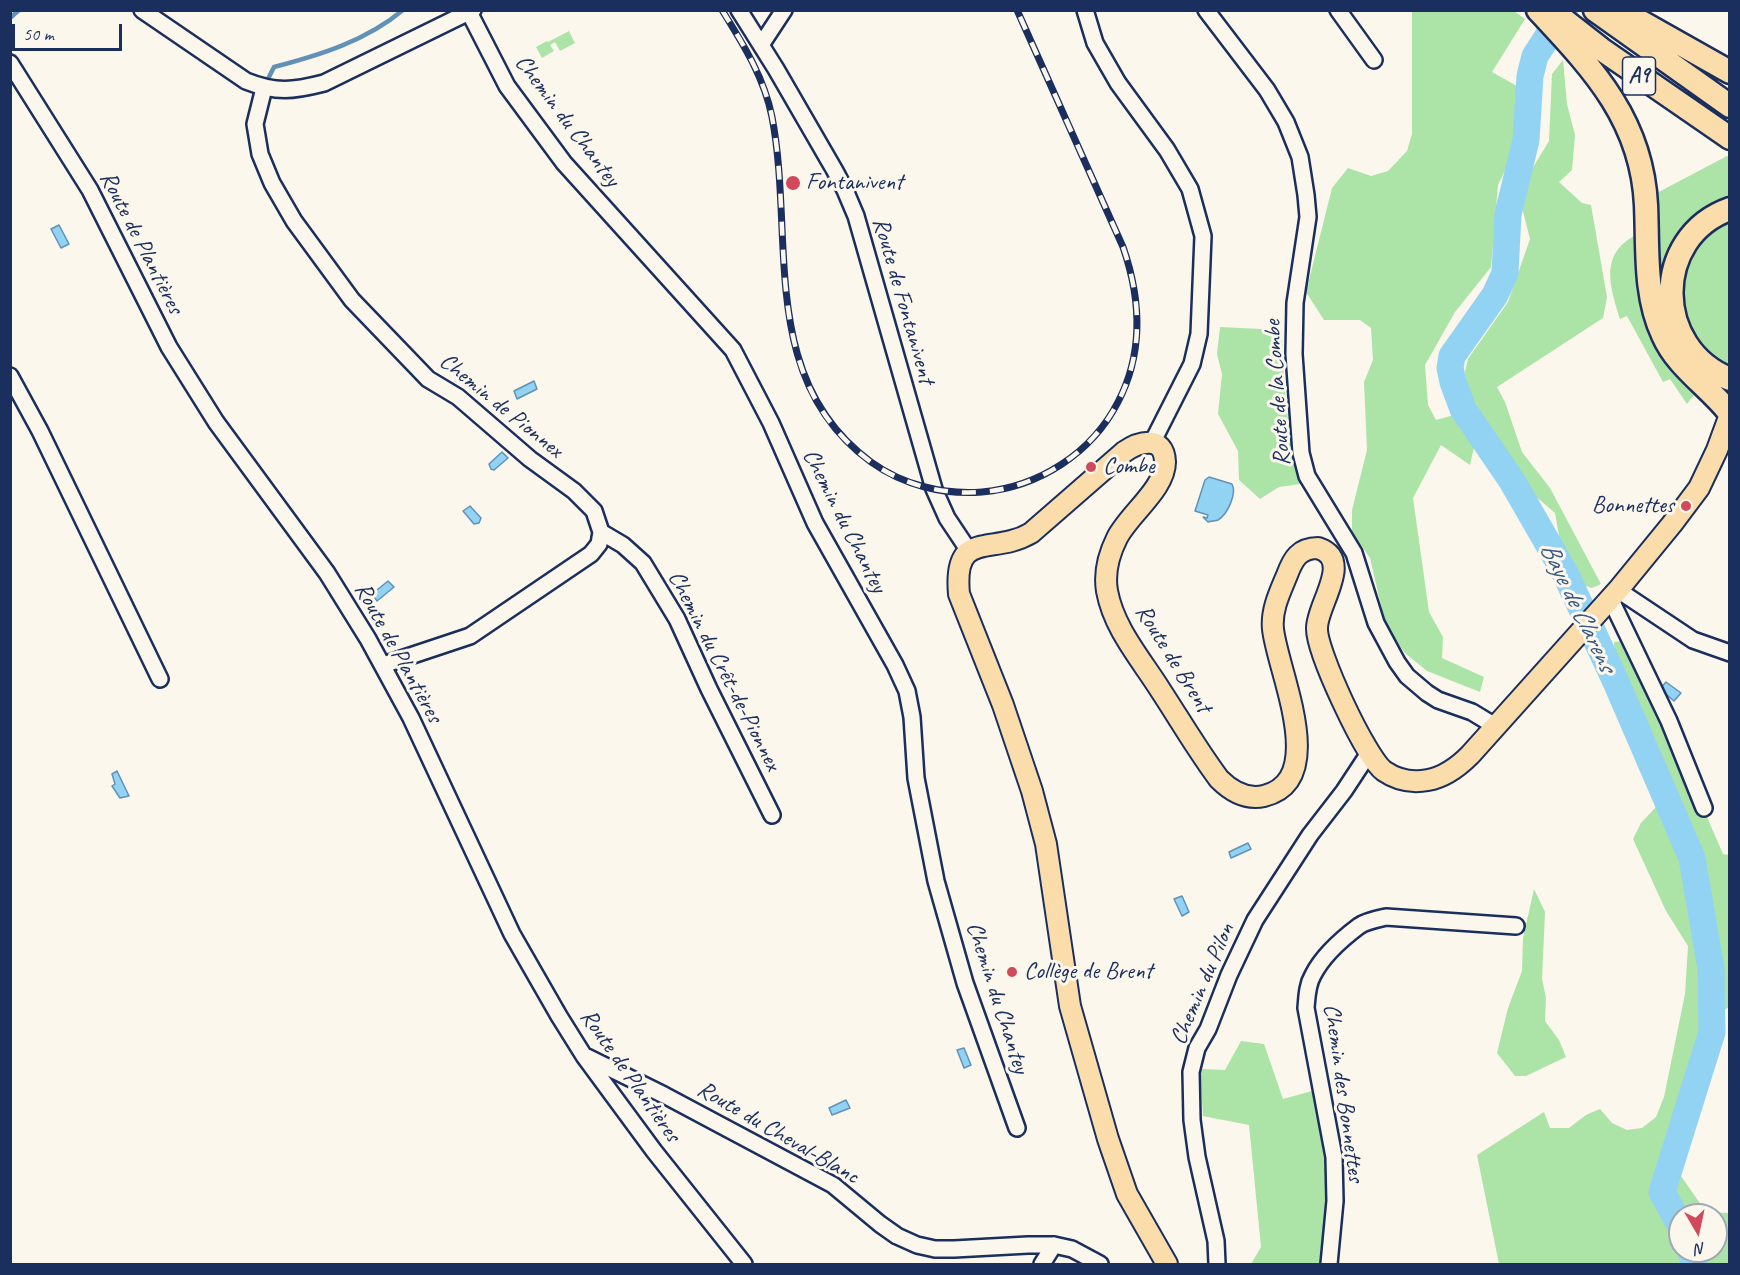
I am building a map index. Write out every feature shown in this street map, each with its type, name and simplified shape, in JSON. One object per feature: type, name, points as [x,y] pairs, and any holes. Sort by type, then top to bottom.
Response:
[{"type":"highway","points":[[1538,10],[1580,55],[1618,106],[1639,159],[1644,186],[1650,288],[1653,306],[1663,335],[1685,369],[1729,415]]},
{"type":"highway","name":"A9","points":[[1551,10],[1600,48],[1730,138]]},
{"type":"highway","name":"A9","points":[[1595,10],[1730,106]]},
{"type":"highway","points":[[1620,10],[1730,72]]},
{"type":"highway","points":[[1730,209],[1710,218],[1689,238],[1674,266],[1671,288],[1674,313],[1689,348],[1708,367],[1730,378]]},
{"type":"main road","name":"Route de Brent","points":[[1699,488],[1718,450],[1729,415]]},
{"type":"main road","points":[[1152,443],[1141,442],[1124,452],[1038,528],[1023,538],[982,546],[969,551],[964,556],[960,568],[959,594],[1020,754],[1042,828],[1070,1006],[1122,1182],[1167,1264]]},
{"type":"main road","name":"Route de Brent","points":[[1152,443],[1159,448],[1164,457],[1163,473],[1156,487],[1117,536],[1107,568],[1107,592],[1122,632],[1213,771],[1226,786],[1242,795],[1252,797],[1273,793],[1289,778],[1294,767],[1297,748],[1295,723],[1274,636],[1273,616],[1277,599],[1296,555],[1311,548],[1324,550],[1332,559],[1334,566],[1332,580],[1317,619],[1318,642],[1369,753],[1385,772],[1401,780],[1429,780],[1444,775],[1459,766],[1609,600],[1699,488],[1730,459]]},
{"type":"street","points":[[142,10],[246,81],[278,91],[324,83],[471,11]]},
{"type":"street","name":"Route de Fontanivent","points":[[739,10],[845,190],[855,216],[934,489],[947,518],[969,551]]},
{"type":"street","points":[[761,45],[784,10]]},
{"type":"street","points":[[1085,10],[1095,43],[1118,83],[1167,150],[1190,189],[1203,236],[1199,334],[1192,364],[1152,443]]},
{"type":"street","name":"Route de la Combe","points":[[1206,10],[1267,90],[1286,122],[1300,157],[1308,217],[1295,303],[1294,354],[1301,453],[1307,476],[1354,553],[1376,623],[1402,669],[1427,693],[1438,700],[1472,712],[1495,726]]},
{"type":"street","points":[[1338,10],[1374,60]]},
{"type":"street","name":"Chemin du Chantey","points":[[471,11],[507,86],[564,163],[734,350],[771,423],[815,523],[895,665],[907,691],[912,717],[916,778],[936,881],[965,983],[1017,1128]]},
{"type":"street","name":"Route de Plantières","points":[[10,63],[90,190],[169,347],[216,422],[327,573],[383,665],[411,718],[512,934],[584,1056],[654,1151],[744,1264]]},
{"type":"street","name":"Chemin de Pionnex","points":[[264,88],[255,124],[265,169],[294,221],[352,300],[429,379],[458,397],[530,459],[574,491],[594,511],[601,532]]},
{"type":"street","points":[[10,376],[40,431],[160,679]]},
{"type":"street","points":[[383,665],[470,636],[591,554],[599,544],[601,532]]},
{"type":"street","name":"Chemin du Crêt-de-Pionnex","points":[[601,532],[623,545],[643,563],[677,619],[717,706],[772,815]]},
{"type":"street","points":[[1609,600],[1693,640],[1730,653]]},
{"type":"street","points":[[1609,600],[1669,720],[1704,808]]},
{"type":"street","name":"Chemin du Pilon","points":[[1217,1264],[1216,1241],[1197,1157],[1192,1120],[1191,1072],[1197,1048],[1208,1029],[1229,975],[1255,920],[1310,835],[1369,753]]},
{"type":"street","name":"Chemin des Bonnettes","points":[[1329,1264],[1335,1201],[1334,1157],[1306,1008],[1307,990],[1313,975],[1331,952],[1360,925],[1373,920],[1386,917],[1516,926]]},
{"type":"street","name":"Route du Cheval-Blanc","points":[[584,1056],[693,1109],[833,1185],[880,1224],[897,1236],[917,1245],[944,1249],[1054,1245],[1071,1249],[1100,1264]]},
{"type":"street","points":[[1042,1264],[1054,1245]]},
{"type":"green space","points":[[1412,11],[1514,11],[1525,19],[1492,72],[1524,90],[1512,156],[1498,185],[1491,267],[1455,312],[1425,365],[1428,405],[1436,420],[1454,415],[1474,447],[1470,465],[1441,445],[1413,498],[1429,612],[1443,637],[1442,658],[1484,677],[1480,692],[1427,671],[1405,653],[1386,627],[1370,558],[1352,532],[1352,510],[1367,450],[1364,382],[1373,360],[1371,328],[1360,320],[1324,320],[1306,292],[1332,188],[1348,168],[1371,176],[1388,171],[1407,151],[1412,134]]},
{"type":"green space","points":[[569,31],[575,43],[560,51],[555,42],[550,45],[554,51],[542,58],[536,47]]},
{"type":"green space","points":[[1563,60],[1567,104],[1575,135],[1572,170],[1559,182],[1582,203],[1591,205],[1607,297],[1603,318],[1497,387],[1505,402],[1522,452],[1550,488],[1601,584],[1592,588],[1578,583],[1561,547],[1555,513],[1519,482],[1499,454],[1492,433],[1476,404],[1467,397],[1465,371],[1468,359],[1508,302],[1530,239],[1518,192],[1549,141],[1552,74]]},
{"type":"green space","points":[[1729,157],[1729,200],[1660,294],[1653,195]]},
{"type":"green space","points":[[1729,219],[1729,364],[1719,359],[1716,362],[1690,334],[1681,302],[1685,264],[1702,237]]},
{"type":"green space","points":[[1636,235],[1639,283],[1647,322],[1663,357],[1694,395],[1687,404],[1670,379],[1663,382],[1627,316],[1620,319],[1611,283],[1612,261],[1624,243]]},
{"type":"green space","points":[[1220,327],[1282,330],[1286,407],[1300,484],[1279,487],[1260,499],[1239,480],[1238,451],[1218,414],[1222,374],[1217,354]]},
{"type":"green space","points":[[1630,640],[1723,854],[1729,855],[1729,1007],[1710,1023],[1704,1033],[1683,1099],[1663,1150],[1700,1203],[1668,1203],[1668,1263],[1728,1263],[1728,1213],[1729,1264],[1499,1264],[1477,1155],[1544,1112],[1550,1128],[1569,1128],[1586,1115],[1600,1109],[1612,1123],[1627,1130],[1642,1128],[1656,1117],[1664,1097],[1685,994],[1688,946],[1666,911],[1633,839],[1641,823],[1655,808],[1665,783],[1642,709],[1615,659],[1614,642]]},
{"type":"green space","points":[[1534,889],[1545,912],[1542,979],[1546,998],[1545,1021],[1559,1040],[1566,1057],[1526,1076],[1515,1076],[1497,1053],[1508,1008],[1522,971],[1523,938]]},
{"type":"green space","points":[[1241,1041],[1264,1044],[1283,1099],[1312,1091],[1330,1187],[1326,1264],[1251,1264],[1261,1247],[1249,1125],[1203,1116],[1200,1069],[1225,1070]]},
{"type":"water","points":[[59,225],[69,244],[61,248],[51,229]]},
{"type":"water","points":[[534,381],[537,389],[517,399],[514,391]]},
{"type":"water","points":[[502,452],[508,458],[494,470],[491,469],[489,464]]},
{"type":"water","points":[[1209,477],[1232,484],[1233,493],[1231,503],[1222,517],[1208,522],[1203,517],[1207,518],[1208,515],[1195,511],[1205,480]]},
{"type":"water","points":[[470,506],[481,518],[479,523],[474,524],[463,511]]},
{"type":"water","points":[[388,581],[394,587],[377,601],[372,594]]},
{"type":"water","points":[[1666,682],[1681,693],[1674,701],[1660,689]]},
{"type":"water","points":[[117,771],[129,796],[120,798],[112,786],[115,784],[112,774]]},
{"type":"water","points":[[1248,843],[1251,849],[1231,858],[1229,852]]},
{"type":"water","points":[[1182,896],[1189,912],[1182,916],[1174,899]]},
{"type":"water","points":[[964,1048],[971,1065],[964,1068],[957,1050]]},
{"type":"water","points":[[846,1100],[850,1108],[832,1115],[829,1108]]},
{"type":"waterway","points":[[10,18],[19,10]]},
{"type":"waterway","points":[[268,79],[274,67],[342,46],[374,30],[403,10]]},
{"type":"waterway","name":"Baye de Clarens","points":[[1565,10],[1535,56],[1530,76],[1526,140],[1508,214],[1505,273],[1495,295],[1452,356],[1450,368],[1463,409],[1512,481],[1565,573],[1616,682],[1692,858],[1711,969],[1712,1032],[1662,1192],[1668,1203]]},
{"type":"railway","points":[[722,10],[758,75],[772,117],[778,163],[787,303],[796,348],[811,390],[835,428],[871,462],[883,470],[924,487],[967,493],[1003,489],[1024,483],[1043,475],[1079,452],[1094,437],[1118,402],[1126,383],[1136,345],[1136,306],[1123,247],[1017,10]]},
{"type":"place","name":"Fontanivent","points":[[793,183]]},
{"type":"place","name":"Combe","points":[[1091,467]]},
{"type":"place","name":"Bonnettes","points":[[1686,506]]},
{"type":"place","name":"Collège de Brent","points":[[1012,972]]}]
